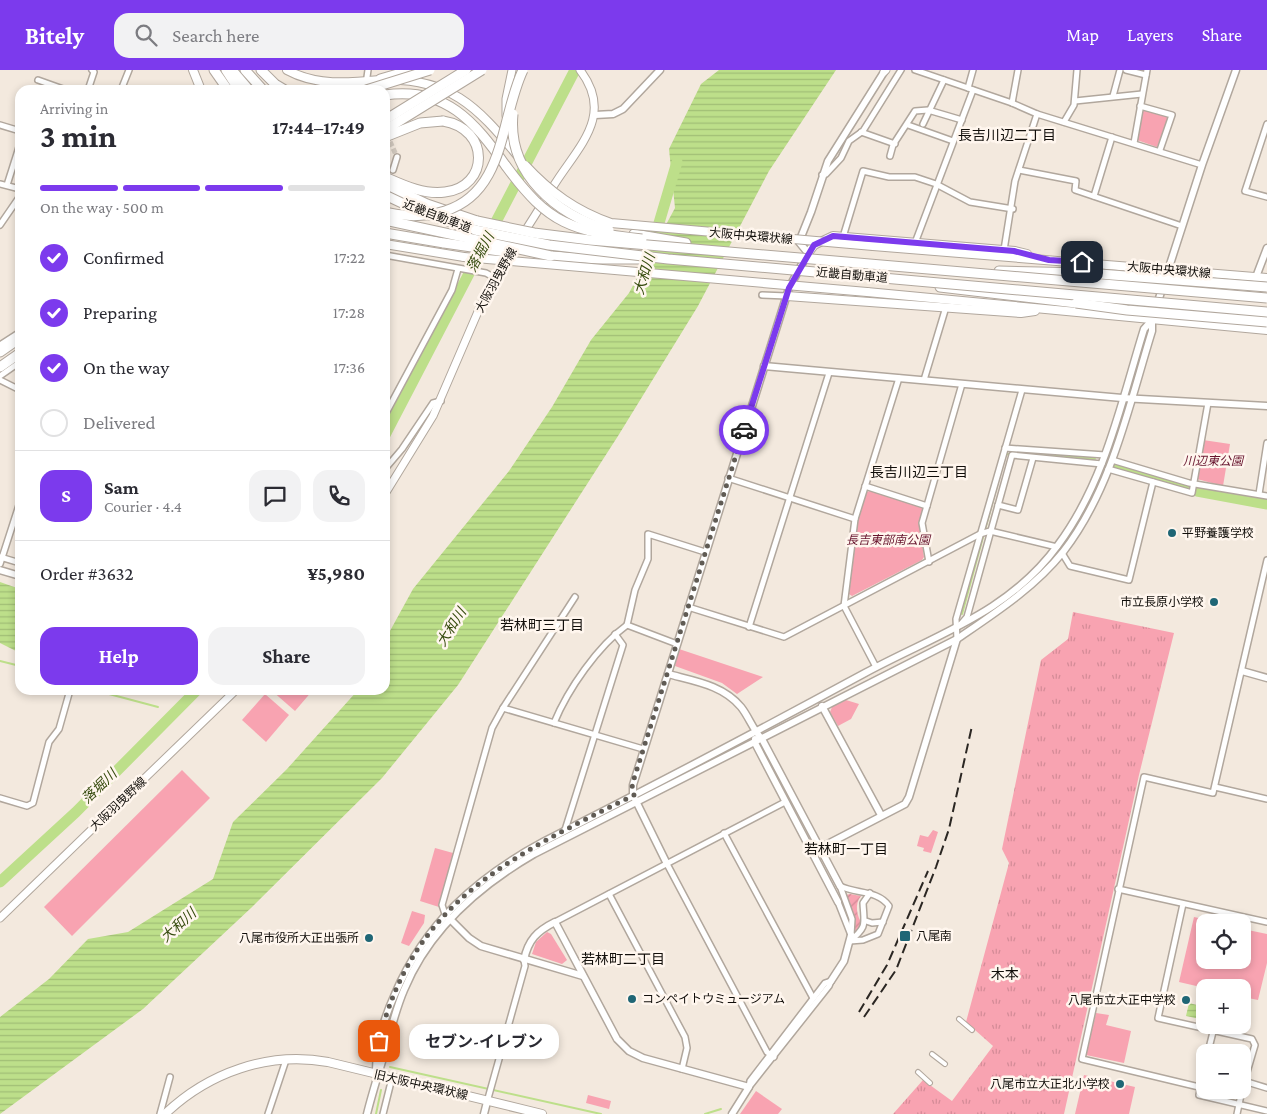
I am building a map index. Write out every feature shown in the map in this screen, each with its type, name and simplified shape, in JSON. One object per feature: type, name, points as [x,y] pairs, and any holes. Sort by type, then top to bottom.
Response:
[{"type":"highway","points":[[214,70],[224,85]]},
{"type":"highway","points":[[226,70],[236,85]]},
{"type":"highway","points":[[232,70],[245,85]]},
{"type":"highway","points":[[245,70],[258,85]]},
{"type":"highway","points":[[261,70],[277,85]]},
{"type":"highway","points":[[374,85],[431,70]]},
{"type":"highway","points":[[390,86],[431,70]]},
{"type":"highway","points":[[390,117],[466,70]]},
{"type":"highway","points":[[390,127],[482,70]]},
{"type":"highway","points":[[390,213],[410,216],[434,214],[454,208],[477,191],[488,176],[496,160],[522,70]]},
{"type":"highway","points":[[518,80],[513,108],[513,140],[526,174],[544,195],[566,211],[600,228],[686,242]]},
{"type":"highway","points":[[390,95],[420,95],[456,110],[475,124],[506,166],[543,208],[574,227],[598,234],[787,253],[822,260]]},
{"type":"highway","points":[[390,135],[420,123],[443,121],[462,127],[475,142],[478,162],[470,180],[457,189],[441,192],[413,188],[390,179]]},
{"type":"highway","name":"近畿自動車道","points":[[390,186],[427,204],[478,221],[564,238],[1267,298]]},
{"type":"highway","name":"近畿自動車道","points":[[390,197],[421,212],[475,230],[542,244],[668,259],[1267,312]]},
{"type":"highway","points":[[390,221],[551,256]]},
{"type":"highway","points":[[390,233],[488,250],[551,256],[598,259],[668,259]]},
{"type":"highway","points":[[948,271],[1087,273],[1267,287]]},
{"type":"highway","points":[[865,276],[1127,310],[1267,322]]},
{"type":"highway","points":[[0,352],[15,342]]},
{"type":"highway","points":[[0,367],[15,356]]},
{"type":"main road","points":[[193,70],[199,85]]},
{"type":"main road","name":"大阪中央環状線","points":[[286,70],[323,82],[349,85]]},
{"type":"main road","points":[[371,85],[408,70]]},
{"type":"main road","points":[[512,70],[506,99],[508,126],[524,163]]},
{"type":"main road","name":"大阪羽曳野線","points":[[390,486],[441,401],[474,321],[495,278],[588,136],[594,115],[593,95],[582,73]]},
{"type":"main road","name":"大阪中央環状線","points":[[371,85],[382,80],[412,82],[433,86],[458,96],[484,116],[524,163],[561,199],[611,223],[1267,278]]},
{"type":"main road","points":[[808,253],[814,245],[824,239],[843,237],[1004,250],[1049,260]]},
{"type":"main road","points":[[390,245],[464,257],[867,292],[1267,330]]},
{"type":"main road","points":[[787,296],[1021,313],[1045,309]]},
{"type":"main road","name":"大阪羽曳野線","points":[[0,918],[231,695]]},
{"type":"main road","name":"旧大阪中央環状線","points":[[165,1114],[195,1089],[228,1073],[250,1066],[286,1060],[311,1059],[542,1114]]},
{"type":"street","points":[[90,85],[94,72],[92,70]]},
{"type":"street","points":[[123,85],[129,70]]},
{"type":"street","points":[[366,85],[368,70]]},
{"type":"street","points":[[594,115],[613,114],[623,109],[660,70]]},
{"type":"street","points":[[822,175],[826,174],[841,158],[849,141],[861,132],[901,70]]},
{"type":"street","points":[[915,70],[1012,103],[1037,114],[1160,150],[1202,165]]},
{"type":"street","points":[[933,76],[935,70]]},
{"type":"street","points":[[915,242],[962,120],[971,89],[973,70]]},
{"type":"street","points":[[1012,103],[1018,70]]},
{"type":"street","points":[[1064,122],[1075,101],[1077,70]]},
{"type":"street","points":[[1113,96],[1120,70]]},
{"type":"street","points":[[1126,70],[1146,72],[1134,143]]},
{"type":"street","points":[[367,1114],[376,1075],[376,1054],[391,1001],[409,962],[476,884],[498,868],[565,830],[755,742],[957,638],[1015,598],[1062,553],[1090,510],[1112,460],[1152,331],[1152,320],[1202,165],[1236,70]]},
{"type":"street","points":[[772,1056],[765,1049],[667,864],[635,798],[632,785],[787,296],[808,253],[799,242],[800,236],[812,212],[822,175],[828,161],[885,71]]},
{"type":"street","points":[[38,80],[52,85]]},
{"type":"street","points":[[923,124],[928,110],[944,80]]},
{"type":"street","points":[[1075,101],[1142,94]]},
{"type":"street","points":[[1140,106],[1172,115],[1160,150]]},
{"type":"street","points":[[890,156],[894,144],[908,125],[915,111],[928,110],[962,120]]},
{"type":"street","points":[[1004,250],[1018,170],[1037,114]]},
{"type":"street","points":[[1267,124],[1245,191],[1267,197]]},
{"type":"street","points":[[0,125],[15,130]]},
{"type":"street","points":[[908,125],[953,141]]},
{"type":"street","points":[[861,132],[894,144]]},
{"type":"street","points":[[1094,196],[1112,137]]},
{"type":"street","points":[[393,170],[397,158]]},
{"type":"street","points":[[7,185],[15,160]]},
{"type":"street","points":[[1018,170],[1076,181],[1075,190],[1182,226]]},
{"type":"street","points":[[843,237],[863,171],[889,177],[915,177],[936,184],[970,202],[1012,210]]},
{"type":"street","points":[[0,184],[15,187]]},
{"type":"street","points":[[0,225],[15,203]]},
{"type":"street","points":[[1256,277],[1267,248]]},
{"type":"street","points":[[390,256],[486,274],[495,278]]},
{"type":"street","points":[[390,405],[452,290],[461,269]]},
{"type":"street","points":[[762,295],[787,296]]},
{"type":"street","points":[[924,380],[946,307]]},
{"type":"street","points":[[447,916],[512,867],[876,667],[957,629],[1004,598],[1057,547],[1079,514],[1102,464],[1144,329],[1152,320]]},
{"type":"street","points":[[0,345],[15,335]]},
{"type":"street","points":[[15,366],[0,378],[15,387]]},
{"type":"street","points":[[764,366],[1131,399],[1267,406]]},
{"type":"street","points":[[750,627],[829,373]]},
{"type":"street","points":[[876,667],[844,606],[855,519],[899,378]]},
{"type":"street","points":[[929,562],[922,523],[962,384]]},
{"type":"street","points":[[820,848],[905,804],[909,797],[957,638],[956,619],[1022,390]]},
{"type":"street","points":[[390,463],[402,449],[433,403],[441,401]]},
{"type":"street","points":[[1108,469],[1192,493],[1208,403]]},
{"type":"street","points":[[1259,494],[1267,443]]},
{"type":"street","points":[[1005,448],[1105,455]]},
{"type":"street","points":[[957,629],[967,617],[1012,455],[1102,464]]},
{"type":"street","points":[[998,505],[1018,510],[1034,458]]},
{"type":"street","points":[[1112,460],[1195,484],[1267,496]]},
{"type":"street","points":[[728,478],[855,519]]},
{"type":"street","points":[[1062,553],[1070,566],[1128,580],[1153,482]]},
{"type":"street","points":[[864,486],[927,506]]},
{"type":"street","points":[[0,564],[15,516]]},
{"type":"street","points":[[688,607],[784,637],[980,534],[990,531],[1057,547]]},
{"type":"street","points":[[554,723],[564,700],[615,634],[628,625],[635,590],[648,559],[648,534],[705,552]]},
{"type":"street","points":[[1,557],[15,561]]},
{"type":"street","points":[[1196,1086],[1082,1059],[1144,777],[1213,793],[1267,560]]},
{"type":"street","points":[[0,570],[15,574]]},
{"type":"street","points":[[575,597],[492,728],[442,905],[447,916],[481,946],[583,976]]},
{"type":"street","points":[[628,625],[677,644]]},
{"type":"street","points":[[565,830],[623,645],[615,634]]},
{"type":"street","points":[[1242,671],[1267,678]]},
{"type":"street","points":[[668,674],[726,693],[744,712],[756,732],[762,738],[840,886],[852,919],[851,938],[844,961],[831,981],[830,986],[750,1081],[749,1087],[732,1114]]},
{"type":"street","points":[[0,798],[27,806],[33,803],[49,742],[58,729],[68,695]]},
{"type":"street","points":[[822,706],[881,815]]},
{"type":"street","points":[[503,708],[643,749]]},
{"type":"street","points":[[756,732],[755,742],[838,902],[851,938]]},
{"type":"street","points":[[1215,787],[1267,799]]},
{"type":"street","points":[[484,1114],[525,966],[524,960],[530,941],[536,933],[785,802]]},
{"type":"street","points":[[724,833],[813,998]]},
{"type":"street","points":[[840,886],[870,893],[885,900],[889,906],[878,934],[862,940],[851,938]]},
{"type":"street","points":[[1118,889],[1267,922]]},
{"type":"street","points":[[851,938],[861,932],[866,921],[863,903],[870,893]]},
{"type":"street","points":[[609,894],[685,1037],[687,1048],[682,1069]]},
{"type":"street","points":[[1183,904],[1158,1018],[1196,1028]]},
{"type":"street","points":[[866,921],[872,924],[883,922]]},
{"type":"street","points":[[554,922],[612,1032],[623,1046],[643,1058],[749,1087]]},
{"type":"street","points":[[772,1056],[813,998],[825,983],[831,981]]},
{"type":"street","points":[[959,1019],[972,1030]]},
{"type":"street","points":[[1230,1034],[1252,1039],[1255,1045],[1251,1058]]},
{"type":"street","points":[[932,1054],[945,1064]]},
{"type":"street","points":[[268,1114],[286,1060]]},
{"type":"street","points":[[918,1072],[930,1083]]},
{"type":"street","points":[[160,1114],[170,1077]]},
{"type":"street","points":[[383,1114],[392,1078]]},
{"type":"street","points":[[1251,1083],[1267,1088]]},
{"type":"street","points":[[1215,1099],[1267,1111]]},
{"type":"street","points":[[1237,1114],[1240,1099]]},
{"type":"green space","points":[[1143,108],[1167,115],[1169,118],[1157,147],[1137,140],[1141,110]]},
{"type":"green space","name":"川辺東公園","points":[[1203,440],[1230,444],[1223,486],[1197,479]]},
{"type":"green space","name":"長吉東部南公園","points":[[870,491],[923,508],[919,523],[924,557],[922,560],[852,596],[849,594],[858,521],[866,492]]},
{"type":"green space","points":[[1073,612],[1174,633],[1139,775],[1064,1114],[893,1114],[923,1080],[952,1101],[993,1046],[966,1022],[1009,863],[1002,849],[1041,660],[1068,639]]},
{"type":"green space","points":[[679,649],[763,677],[737,694],[722,683],[675,666]]},
{"type":"green space","points":[[264,695],[289,715],[266,742],[242,720]]},
{"type":"green space","points":[[277,695],[309,695],[295,711]]},
{"type":"green space","points":[[846,700],[859,704],[851,719],[838,726],[830,712],[832,707]]},
{"type":"green space","points":[[182,770],[210,798],[72,936],[44,907]]},
{"type":"green space","points":[[933,830],[938,832],[931,853],[923,851],[924,848],[917,846],[920,835],[928,837]]},
{"type":"green space","points":[[435,848],[453,853],[439,907],[420,901]]},
{"type":"green space","points":[[846,895],[861,896],[857,910],[862,924],[855,933],[855,921]]},
{"type":"green space","points":[[412,911],[425,915],[424,923],[409,946],[401,943]]},
{"type":"green space","points":[[1194,917],[1196,917],[1196,969],[1251,969],[1251,931],[1267,934],[1267,963],[1258,1000],[1251,999],[1251,979],[1196,979],[1196,986],[1179,982]]},
{"type":"green space","points":[[547,932],[551,934],[567,960],[562,964],[532,954],[536,942]]},
{"type":"green space","points":[[1096,1013],[1109,1015],[1106,1025],[1131,1031],[1124,1063],[1086,1055]]},
{"type":"green space","points":[[1084,1075],[1135,1087],[1129,1114],[1075,1114]]},
{"type":"green space","points":[[756,1091],[782,1109],[778,1114],[740,1114]]},
{"type":"green space","points":[[588,1095],[611,1101],[609,1109],[586,1103]]},
{"type":"water","points":[[719,70],[836,70],[769,171],[698,306],[618,436],[458,685],[382,778],[251,908],[143,1009],[0,1114],[0,1017],[49,979],[88,939],[128,932],[213,879],[233,822],[287,769],[354,695],[390,695],[390,631],[413,589],[509,471],[552,407],[591,340],[629,293],[675,208],[669,149],[701,84]]},
{"type":"water","points":[[0,582],[15,587],[15,650],[0,643]]},
{"type":"water","points":[[1189,1003],[1196,1005],[1196,1018],[1186,1016]]},
{"type":"waterway","name":"落堀川","points":[[390,425],[575,70]]},
{"type":"waterway","name":"大和川","points":[[646,267],[677,162]]},
{"type":"waterway","points":[[1006,455],[1012,453],[1034,453],[1095,459]]},
{"type":"waterway","points":[[1116,465],[1189,488]]},
{"type":"waterway","points":[[962,614],[1001,471]]},
{"type":"waterway","points":[[1197,491],[1267,504]]},
{"type":"waterway","points":[[0,661],[15,665]]},
{"type":"waterway","points":[[113,695],[158,707]]},
{"type":"waterway","name":"落堀川","points":[[0,882],[76,812],[192,695]]},
{"type":"waterway","points":[[390,1067],[601,1114]]},
{"type":"waterway","points":[[376,1114],[381,1090]]},
{"type":"waterway","points":[[705,1114],[721,1109]]},
{"type":"tunnel","points":[[390,142],[397,157]]},
{"type":"railway","points":[[864,1017],[896,970],[936,867],[949,829],[972,726]]},
{"type":"railway","points":[[859,1012],[887,965],[928,871]]},
{"type":"way so far","points":[[379,1041],[388,1010],[409,962],[436,923],[457,902],[476,884],[518,855],[634,795],[632,785],[744,430]]},
{"type":"place","name":"平野養護学校","points":[[1172,533]]},
{"type":"place","name":"市立長原小学校","points":[[1214,602]]},
{"type":"place","name":"八尾南","points":[[905,936]]},
{"type":"place","name":"八尾市役所大正出張所","points":[[369,938]]},
{"type":"place","name":"コンペイトウミュージアム","points":[[632,999]]},
{"type":"place","name":"八尾市立大正中学校","points":[[1186,1000]]},
{"type":"place","name":"セブン-イレブン","points":[[379,1041]]},
{"type":"place","name":"八尾市立大正北小学校","points":[[1120,1084]]},
{"type":"district","name":"長吉川辺二丁目","points":[[1007,135]]},
{"type":"district","name":"長吉川辺三丁目","points":[[919,472]]},
{"type":"district","name":"若林町三丁目","points":[[542,625]]},
{"type":"district","name":"若林町一丁目","points":[[846,849]]},
{"type":"district","name":"若林町二丁目","points":[[623,959]]},
{"type":"district","name":"木本","points":[[1005,974]]},
{"type":"route","points":[[744,430],[789,288],[808,253],[814,245],[824,239],[833,236],[1004,250],[1049,260],[1082,262]]}]
